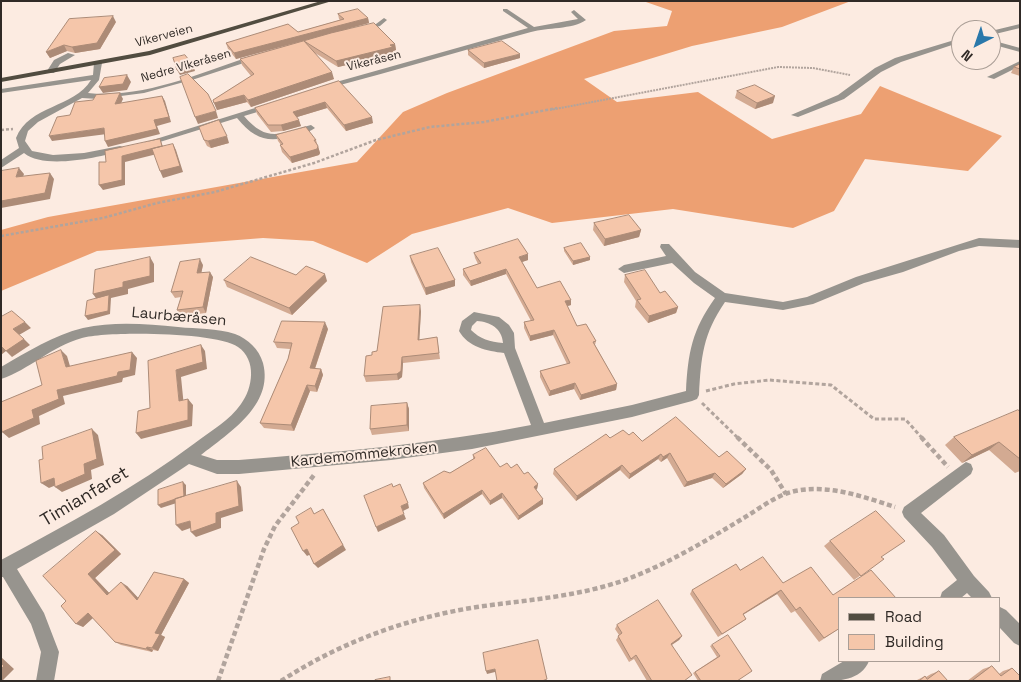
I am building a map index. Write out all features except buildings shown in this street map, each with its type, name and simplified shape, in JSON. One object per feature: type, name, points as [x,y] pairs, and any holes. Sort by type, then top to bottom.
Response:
[{"type":"main road","name":"Vikerveien","points":[[1,80],[98,63],[168,48],[329,1]]},
{"type":"street","points":[[505,10],[533,29]]},
{"type":"street","name":"Vikeråsen","points":[[316,90],[533,29],[583,20],[574,12]]},
{"type":"street","points":[[352,30],[378,25],[384,20]]},
{"type":"street","points":[[1001,31],[1020,26]]},
{"type":"street","points":[[795,115],[840,98],[867,78],[898,60],[951,43]]},
{"type":"street","points":[[1001,45],[1020,50]]},
{"type":"street","name":"Nedre Vikeråsen","points":[[79,95],[106,97],[129,94],[266,54]]},
{"type":"street","points":[[52,71],[56,62],[71,55]]},
{"type":"street","points":[[98,63],[96,77],[92,84],[79,95],[28,127],[20,142],[23,149],[41,157],[84,156],[132,147],[276,103]]},
{"type":"street","points":[[991,77],[1020,63]]},
{"type":"street","points":[[1,91],[96,77]]},
{"type":"street","points":[[239,115],[250,130],[262,138],[274,138],[311,128]]},
{"type":"street","points":[[1,165],[23,149]]},
{"type":"street","points":[[665,247],[674,259],[701,284],[722,297],[784,306],[809,301],[860,280],[899,269],[956,248],[980,242],[1020,244]]},
{"type":"street","points":[[624,269],[674,259]]},
{"type":"street","points":[[692,395],[697,338],[706,318],[722,297]]},
{"type":"street","name":"Laurbæråsen","points":[[1,374],[62,340],[82,333],[108,328],[193,332],[233,338],[249,349],[258,364],[257,387],[246,408],[188,457]]},
{"type":"street","points":[[509,348],[540,428]]},
{"type":"street","name":"Kardemommekroken","points":[[188,457],[217,467],[239,468],[391,454],[445,446],[632,411],[692,395]]},
{"type":"street","name":"Timianfaret","points":[[4,568],[188,457]]},
{"type":"street","points":[[961,473],[910,512],[938,541],[968,582],[982,597]]},
{"type":"street","points":[[4,568],[38,620],[50,652],[45,681]]},
{"type":"street","points":[[949,597],[968,582]]},
{"type":"street","points":[[1001,617],[1020,637]]},
{"type":"street","points":[[829,681],[858,662]]},
{"type":"path","points":[[1,236],[103,218],[157,202],[214,192],[314,163],[376,140],[430,127],[484,122],[778,67],[813,68],[867,78]]},
{"type":"path","points":[[692,395],[753,381],[784,380],[831,385],[874,419],[905,419],[961,473]]},
{"type":"path","points":[[692,395],[710,409],[772,470],[786,494]]},
{"type":"path","points":[[218,681],[264,549],[275,526],[315,475],[318,460]]},
{"type":"path","points":[[281,681],[308,662],[343,644],[390,627],[455,611],[582,594],[622,582],[669,560],[786,494],[815,490],[877,502],[910,512]]},
{"type":"shaded area","points":[[643,1],[851,1],[782,27],[692,46],[584,79],[617,102],[698,92],[772,139],[861,114],[880,86],[1002,136],[968,171],[865,159],[834,211],[793,228],[673,209],[552,223],[508,208],[412,234],[367,263],[313,241],[263,238],[97,251],[1,291],[1,230],[48,217],[357,162],[403,112],[447,93],[614,31],[667,26],[672,11]]}]
